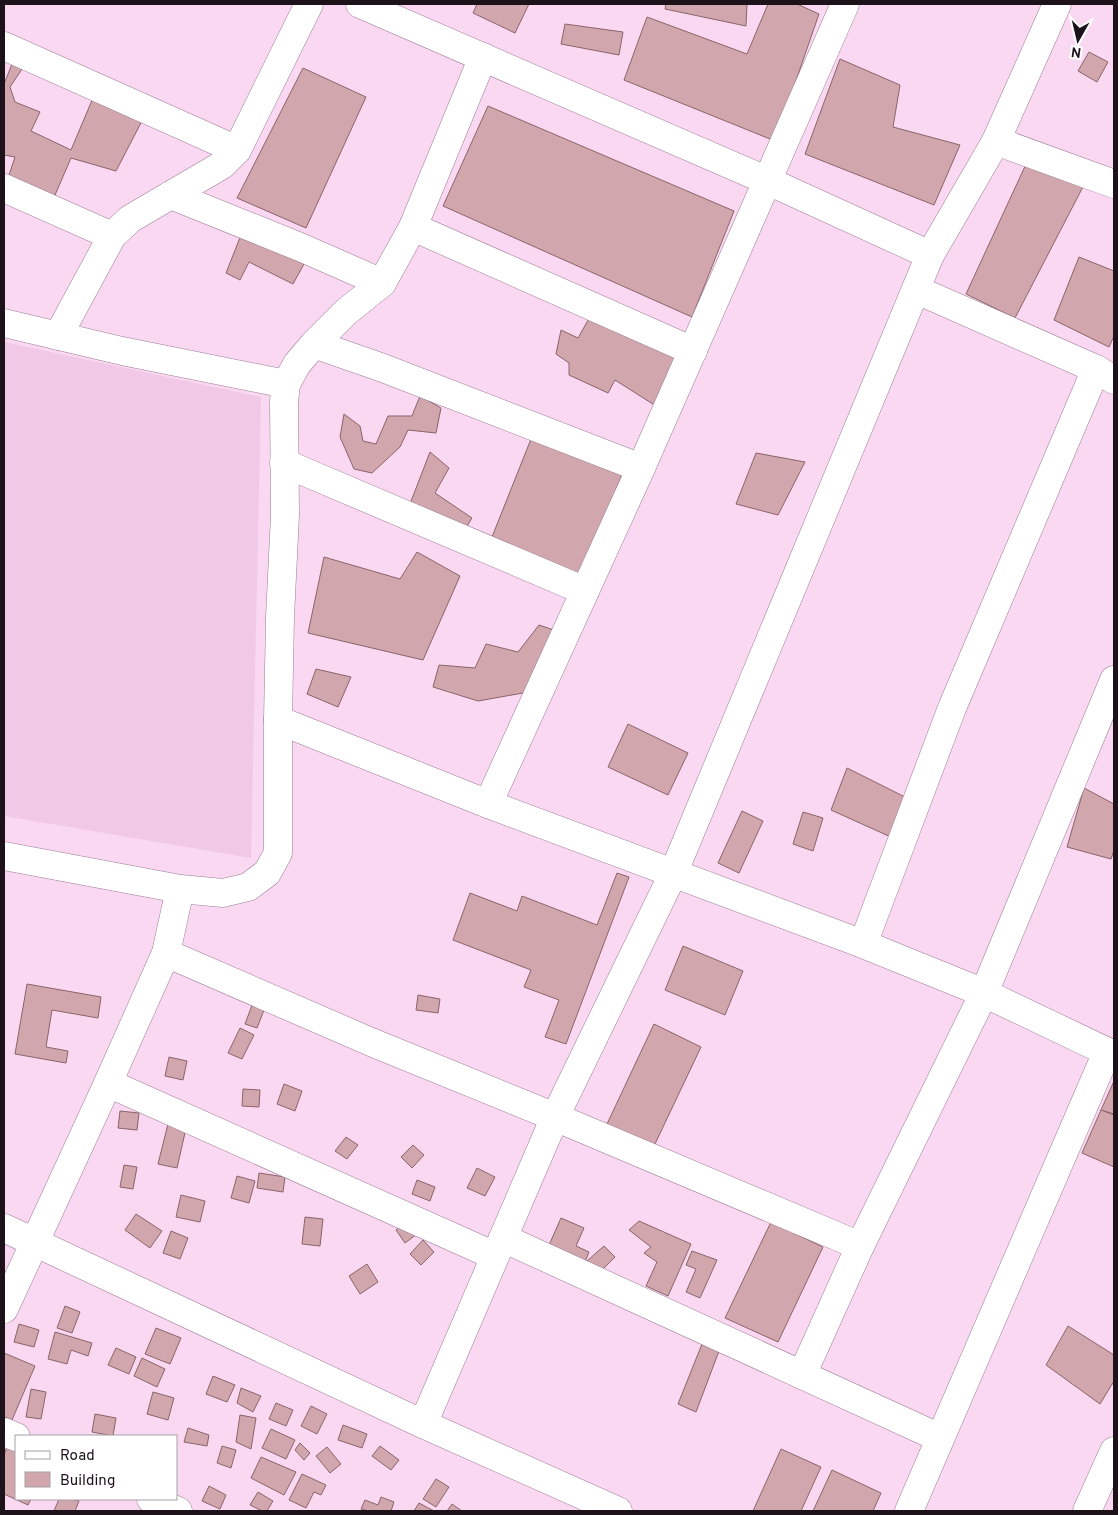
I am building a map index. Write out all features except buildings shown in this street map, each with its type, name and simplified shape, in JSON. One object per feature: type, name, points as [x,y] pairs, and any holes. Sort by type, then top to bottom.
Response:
[{"type":"street","points":[[58,336],[112,236],[130,219],[222,165],[236,150],[310,4]]},
{"type":"street","points":[[360,4],[394,10],[483,58],[768,181],[930,256]]},
{"type":"street","points":[[423,1424],[555,1117],[673,874],[930,256],[996,141],[1057,4]]},
{"type":"street","points":[[488,804],[693,352],[768,181],[840,5]]},
{"type":"street","points":[[4,46],[236,150]]},
{"type":"street","points":[[4,856],[180,889],[223,893],[248,887],[267,873],[278,853],[278,720],[284,515],[284,400],[286,384],[297,364],[314,344],[346,312],[382,283],[413,227],[483,58]]},
{"type":"street","points":[[996,141],[1114,184]]},
{"type":"street","points":[[4,188],[112,236]]},
{"type":"street","points":[[171,195],[300,247],[382,283]]},
{"type":"street","points":[[413,227],[693,352]]},
{"type":"street","points":[[863,944],[952,708],[1105,375],[917,290]]},
{"type":"street","points":[[4,322],[122,351],[286,384]]},
{"type":"street","points":[[314,344],[383,368],[641,468]]},
{"type":"street","points":[[284,463],[585,591]]},
{"type":"street","points":[[802,1375],[860,1246],[984,993],[1114,680]]},
{"type":"street","points":[[278,720],[488,804],[863,944],[984,993],[1111,1053],[909,1511]]},
{"type":"street","points":[[4,1309],[166,953],[180,889]]},
{"type":"street","points":[[166,953],[371,1042],[555,1117],[860,1246]]},
{"type":"street","points":[[108,1083],[802,1375],[940,1438]]},
{"type":"street","points":[[4,1228],[423,1424],[618,1511]]},
{"type":"street","points":[[1086,1511],[1114,1452]]},
{"type":"street","points":[[153,1500],[178,1511]]},
{"type":"shaded area","points":[[4,342],[261,397],[251,858],[4,816]]}]
